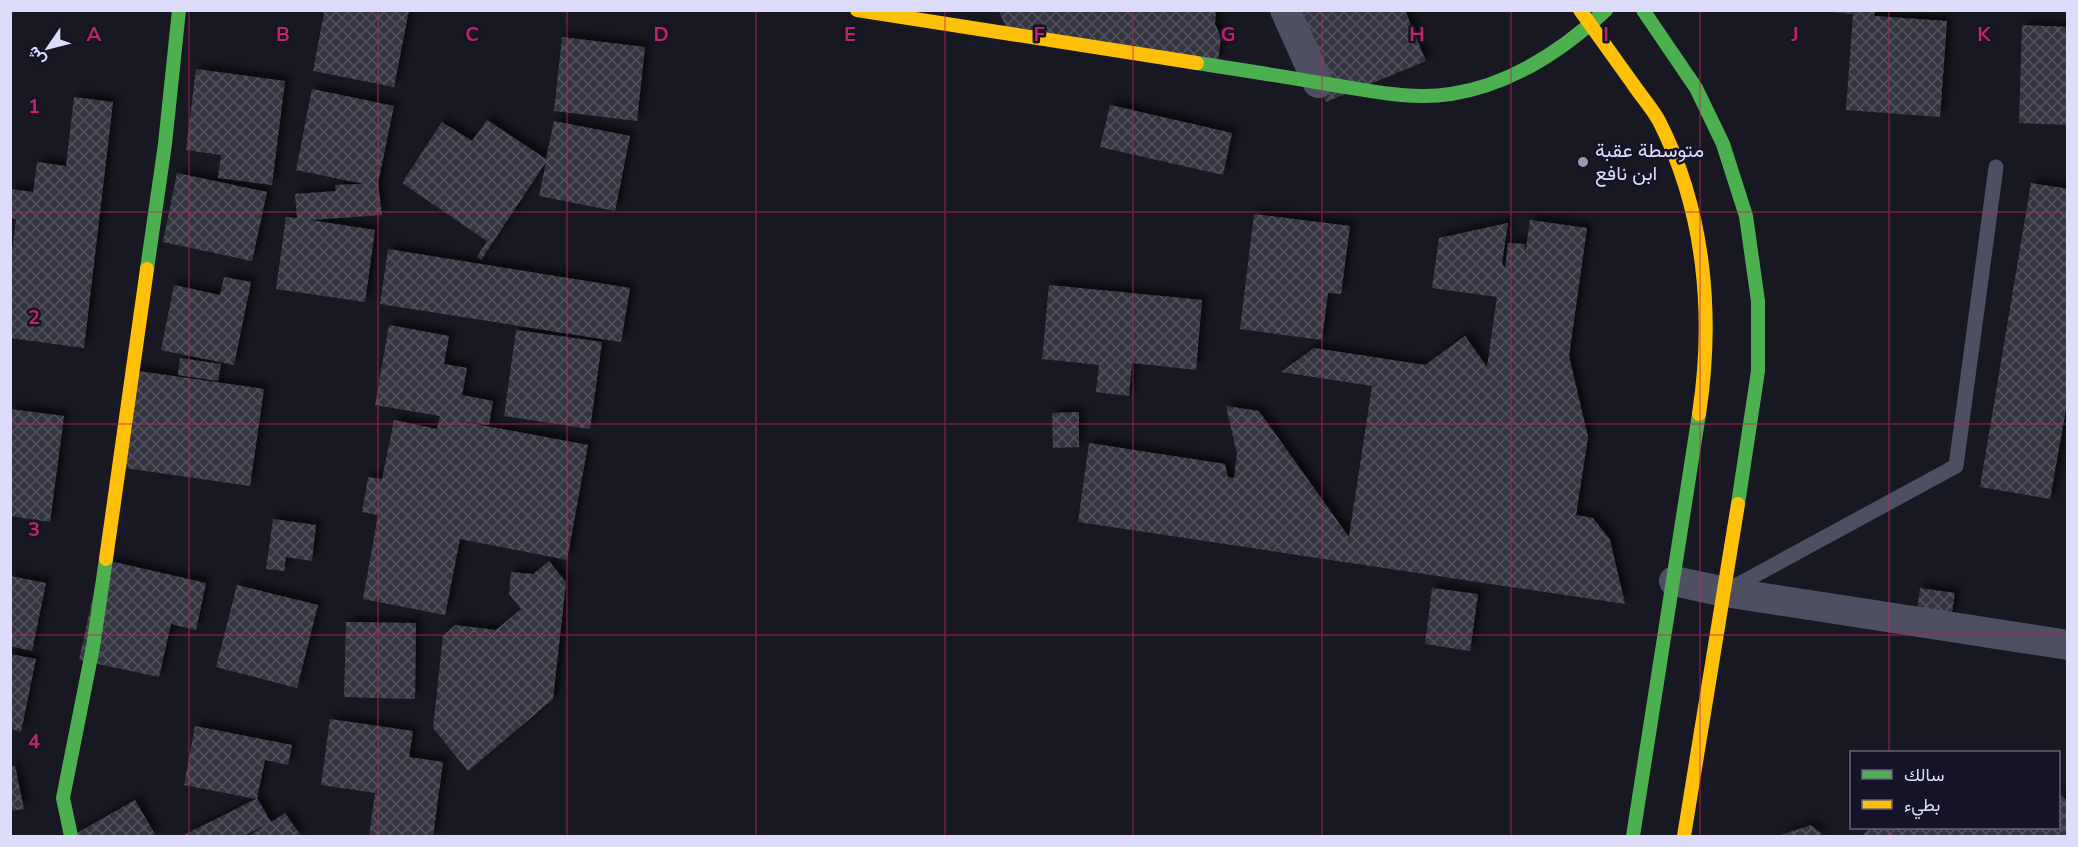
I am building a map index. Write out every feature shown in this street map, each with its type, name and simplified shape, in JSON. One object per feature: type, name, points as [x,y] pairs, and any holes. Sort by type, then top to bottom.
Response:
[{"type":"street","points":[[71,837],[63,798],[93,647],[165,144],[179,10]]},
{"type":"street","points":[[857,10],[1035,36],[1407,97],[1461,93],[1504,81],[1546,58],[1591,26],[1606,10]]},
{"type":"street","points":[[1285,10],[1318,83]]},
{"type":"street","points":[[1580,10],[1658,120],[1680,171],[1691,207],[1701,258],[1707,320],[1702,393],[1633,837]]},
{"type":"street","points":[[1643,10],[1696,87],[1724,144],[1746,216],[1757,290],[1758,371],[1725,592],[1684,837]]},
{"type":"street","points":[[1674,580],[1725,592],[2064,635]]},
{"type":"lane","points":[[1725,592],[1956,466],[1996,167]]},
{"type":"building","points":[[319,10],[409,10],[394,87],[313,71],[324,13]]},
{"type":"building","points":[[998,10],[1216,10],[1215,24],[1221,37],[1218,61],[1013,41]]},
{"type":"building","points":[[1278,10],[1405,10],[1426,61],[1326,102],[1297,31]]},
{"type":"building","points":[[1833,10],[1875,10],[1874,16],[1947,21],[1940,117],[1846,110],[1853,14],[1833,12]]},
{"type":"building","points":[[2022,25],[2068,27],[2068,125],[2019,123]]},
{"type":"building","points":[[562,37],[645,47],[637,121],[554,111]]},
{"type":"building","points":[[196,69],[285,81],[272,185],[218,178],[221,155],[186,150]]},
{"type":"building","points":[[312,89],[394,106],[378,183],[382,215],[310,220],[375,230],[365,302],[276,289],[286,217],[297,218],[295,194],[336,191],[335,185],[364,184],[296,170]]},
{"type":"building","points":[[74,97],[113,102],[84,348],[10,338],[10,268],[16,219],[10,218],[10,189],[33,192],[37,162],[66,166]]},
{"type":"building","points":[[1110,105],[1232,133],[1223,175],[1100,147]]},
{"type":"building","points":[[487,120],[546,159],[554,121],[630,136],[615,211],[539,196],[546,162],[481,260],[477,257],[487,241],[402,183],[442,122],[472,141]]},
{"type":"building","points":[[177,173],[267,192],[252,261],[163,242]]},
{"type":"building","points":[[2031,183],[2068,189],[2068,398],[2050,499],[1980,487]]},
{"type":"building","points":[[1254,214],[1350,226],[1341,294],[1328,293],[1322,340],[1240,329]]},
{"type":"building","points":[[1530,220],[1587,228],[1569,356],[1588,437],[1576,515],[1593,518],[1610,540],[1625,604],[1078,522],[1089,443],[1225,464],[1228,477],[1234,478],[1237,454],[1226,406],[1259,411],[1349,537],[1372,386],[1281,372],[1314,348],[1425,365],[1465,336],[1487,367],[1497,297],[1432,288],[1439,238],[1508,223],[1502,263],[1505,268],[1508,243],[1525,244],[1525,255]]},
{"type":"building","points":[[388,249],[630,288],[621,342],[380,304]]},
{"type":"building","points":[[224,277],[251,282],[234,365],[161,350],[174,285],[220,295]]},
{"type":"building","points":[[1049,285],[1202,300],[1196,370],[1132,363],[1129,396],[1096,392],[1099,365],[1042,359]]},
{"type":"building","points":[[389,325],[449,336],[444,364],[467,368],[462,395],[493,401],[489,425],[454,420],[588,445],[567,560],[460,539],[445,615],[363,599],[378,515],[362,512],[368,477],[382,479],[394,420],[437,429],[440,416],[375,405]]},
{"type":"building","points":[[516,330],[602,342],[590,429],[504,416]]},
{"type":"building","points":[[180,358],[221,364],[218,381],[178,375]]},
{"type":"building","points":[[131,370],[264,389],[250,486],[118,467]]},
{"type":"building","points":[[10,409],[64,416],[50,522],[10,516]]},
{"type":"building","points":[[1079,412],[1079,447],[1053,448],[1052,413]]},
{"type":"building","points":[[273,519],[316,525],[312,561],[286,557],[284,571],[266,569]]},
{"type":"building","points":[[101,559],[206,583],[196,630],[171,624],[159,677],[79,660]]},
{"type":"building","points":[[549,561],[566,582],[553,699],[468,771],[433,728],[443,636],[455,625],[496,630],[521,609],[509,594],[511,572],[533,574]]},
{"type":"building","points":[[10,576],[46,583],[32,651],[10,646]]},
{"type":"building","points":[[237,585],[318,605],[297,688],[216,667]]},
{"type":"building","points":[[1432,588],[1478,594],[1470,651],[1425,644]]},
{"type":"building","points":[[1920,588],[1955,593],[1950,624],[1916,619]]},
{"type":"building","points":[[346,622],[416,623],[415,699],[344,697]]},
{"type":"building","points":[[10,654],[36,659],[21,732],[10,729]]},
{"type":"building","points":[[330,719],[413,731],[409,757],[443,762],[433,836],[369,836],[375,793],[321,785]]},
{"type":"building","points":[[195,726],[292,745],[288,765],[265,760],[257,798],[271,822],[285,813],[301,836],[249,836],[266,825],[243,836],[182,836],[256,799],[184,785]]},
{"type":"building","points":[[15,766],[24,809],[10,811],[10,767]]},
{"type":"building","points":[[2060,795],[2068,801],[2068,836],[1862,836],[1869,829],[2060,829]]},
{"type":"building","points":[[135,800],[156,836],[72,836]]},
{"type":"building","points":[[1811,825],[1824,836],[1778,836]]},
{"type":"traffic: fast","points":[[147,269],[165,144],[179,10]]},
{"type":"traffic: fast","points":[[1197,63],[1362,90],[1436,96],[1494,83],[1535,64],[1572,39],[1606,10]]},
{"type":"traffic: fast","points":[[1643,10],[1696,88],[1723,144],[1746,216],[1758,301],[1758,371],[1738,504]]},
{"type":"traffic: fast","points":[[1633,836],[1699,414]]},
{"type":"traffic: fast","points":[[71,836],[63,798],[93,647],[106,559]]},
{"type":"traffic: slow","points":[[857,10],[1197,63]]},
{"type":"traffic: slow","points":[[1580,10],[1659,121],[1675,155],[1687,191],[1696,227],[1705,302],[1706,340],[1699,414]]},
{"type":"traffic: slow","points":[[106,559],[147,269]]},
{"type":"traffic: slow","points":[[1684,836],[1738,504]]},
{"type":"place","name":"متوسطة عقبة ابن نافع","points":[[1583,162]]}]
